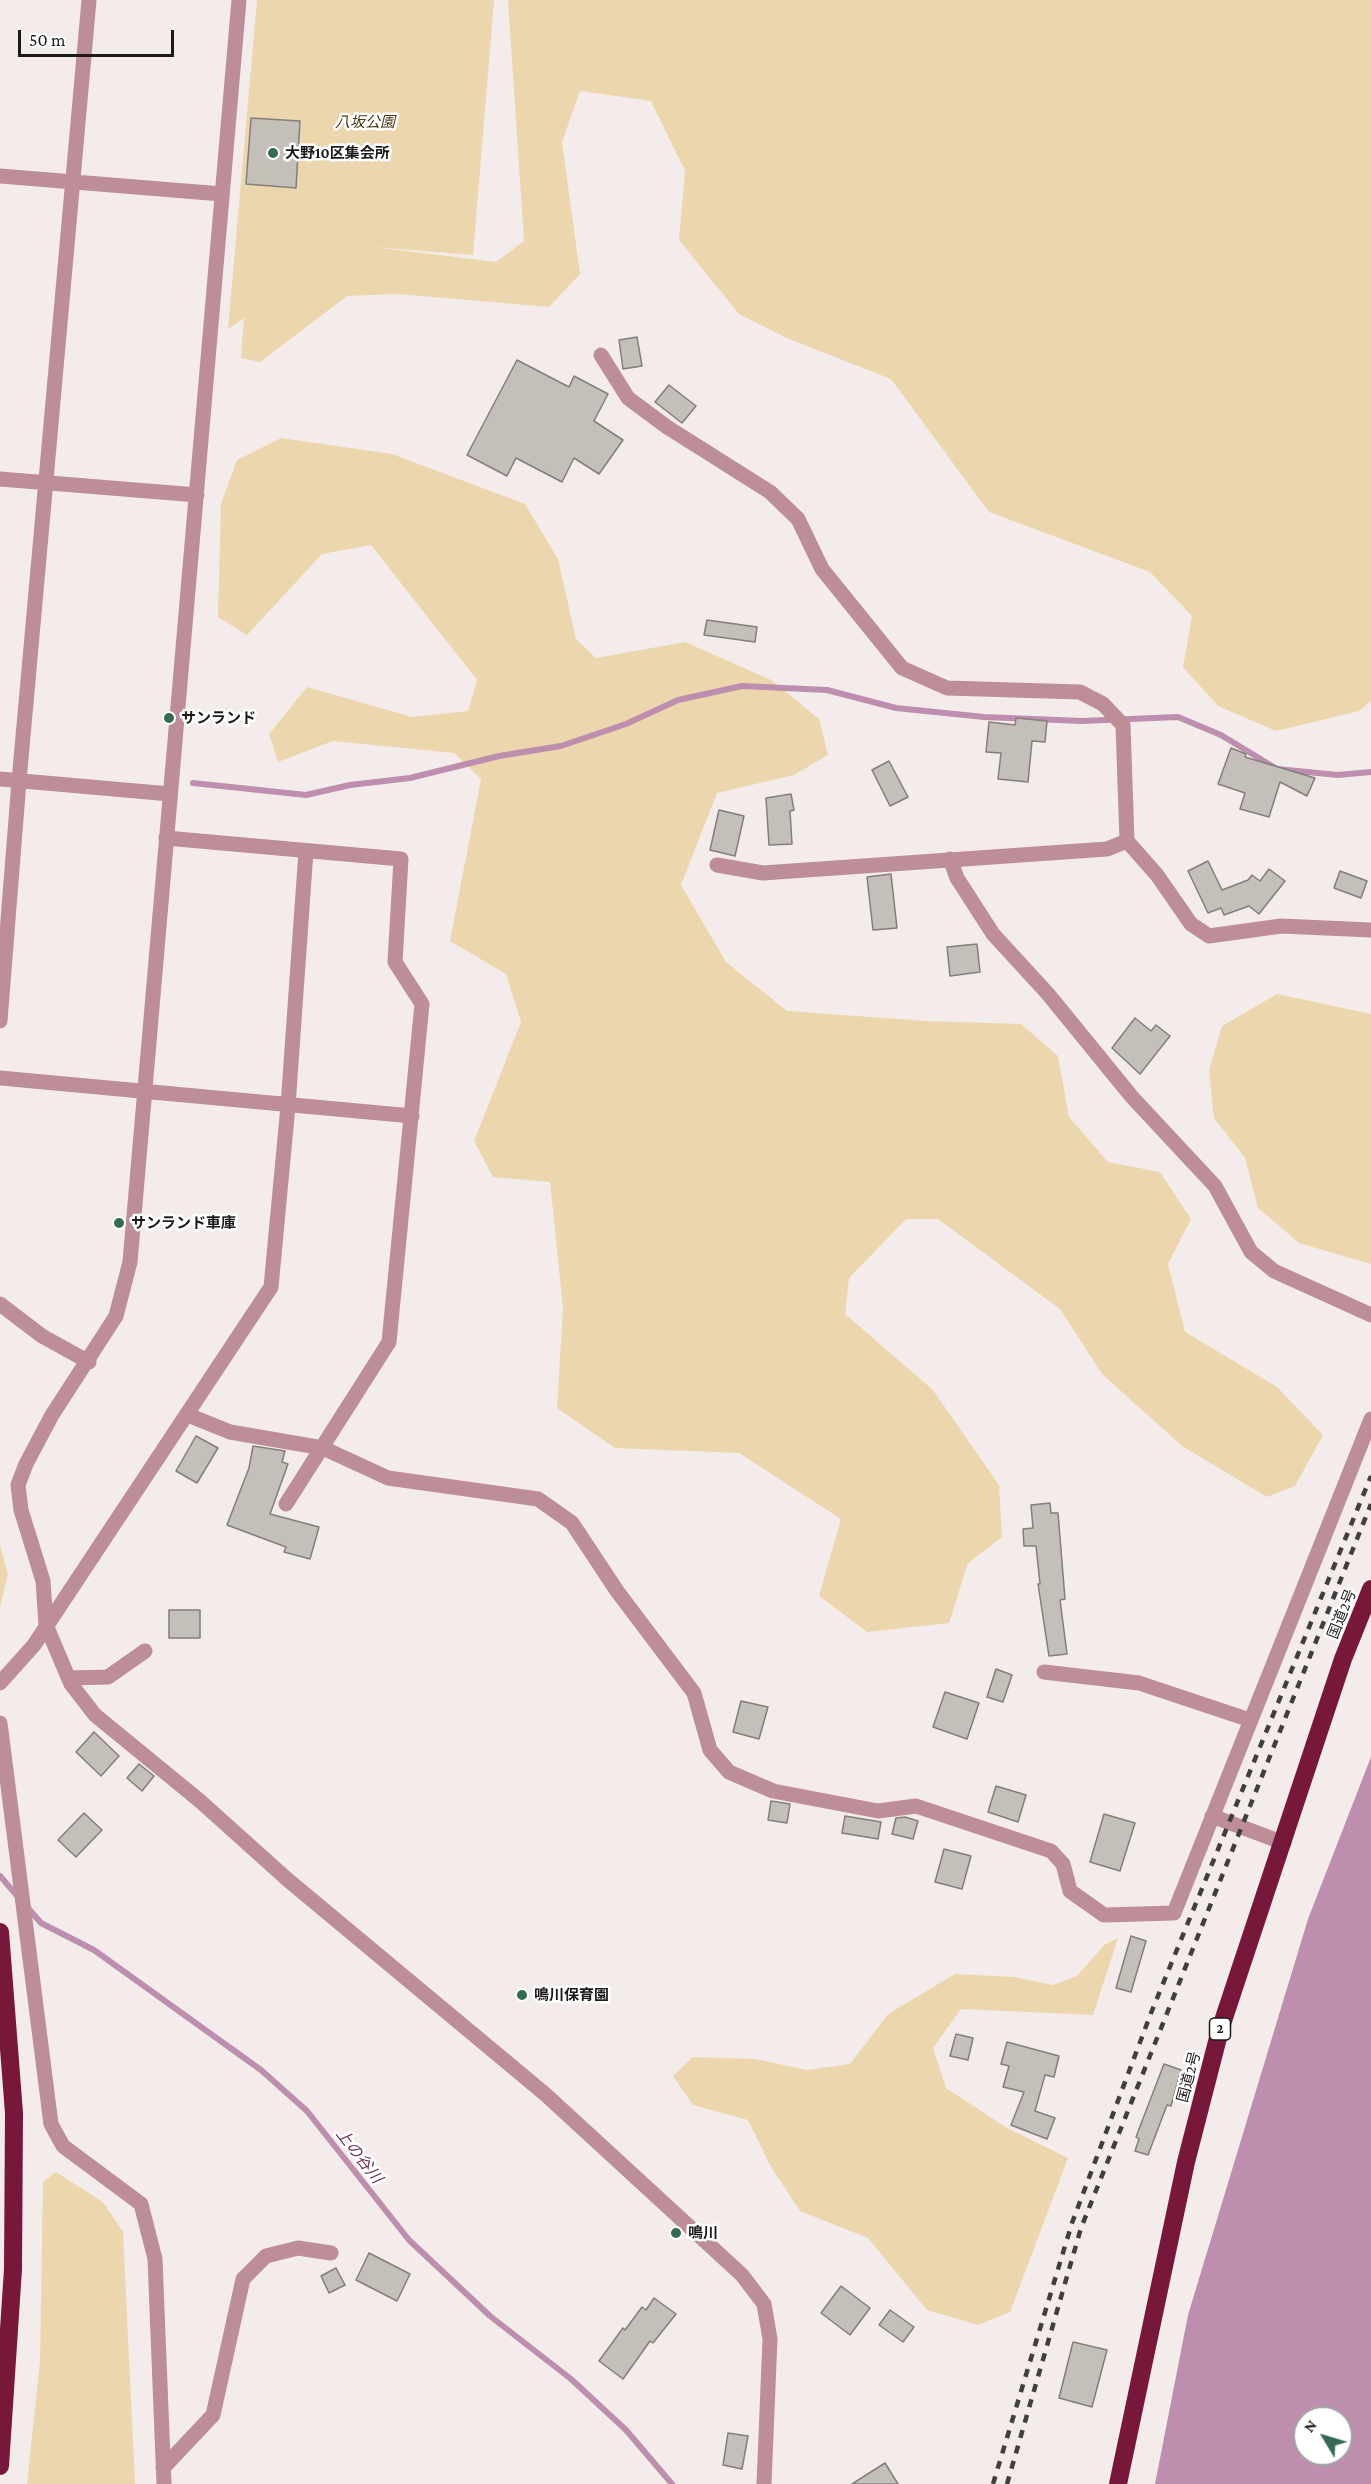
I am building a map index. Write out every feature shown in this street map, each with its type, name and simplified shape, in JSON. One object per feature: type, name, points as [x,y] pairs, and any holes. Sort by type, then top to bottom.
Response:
[{"type":"highway","name":"国道2号","points":[[1118,2484],[1186,2162],[1220,2030],[1343,1659],[1371,1588]]},
{"type":"highway","points":[[0,1932],[14,2113],[13,2269],[0,2466]]},
{"type":"street","points":[[0,1021],[19,781],[89,0]]},
{"type":"street","points":[[239,0],[130,1262],[116,1316],[52,1414],[18,1485],[21,1510],[43,1581],[46,1625],[69,1678],[95,1715],[200,1801],[288,1880],[545,2094],[742,2275],[764,2304],[770,2339],[764,2484]]},
{"type":"street","points":[[0,176],[222,194]]},
{"type":"street","points":[[601,355],[628,398],[668,427],[770,492],[798,519],[822,569],[902,668],[947,688],[1080,692],[1103,704],[1123,725],[1127,842],[1157,875],[1191,924],[1209,936],[1281,926],[1371,930]]},
{"type":"street","points":[[0,479],[197,495]]},
{"type":"street","points":[[0,779],[171,794]]},
{"type":"street","points":[[165,838],[401,859],[395,962],[422,1004],[389,1342],[286,1504]]},
{"type":"street","points":[[717,865],[763,873],[1107,849],[1127,842]]},
{"type":"street","points":[[0,1683],[34,1645],[271,1287],[288,1106],[306,852]]},
{"type":"street","points":[[950,859],[957,879],[993,934],[1048,994],[1132,1097],[1215,1186],[1251,1252],[1274,1270],[1371,1315]]},
{"type":"street","points":[[0,1078],[144,1089],[288,1106],[412,1116]]},
{"type":"street","points":[[0,1304],[42,1336],[88,1362]]},
{"type":"street","points":[[188,1415],[230,1431],[323,1448],[388,1478],[538,1499],[572,1523],[617,1591],[694,1693],[710,1750],[729,1772],[773,1791],[878,1811],[916,1806],[1052,1851],[1064,1864],[1070,1891],[1104,1915],[1174,1913],[1371,1419]]},
{"type":"street","points":[[69,1678],[108,1677],[145,1651]]},
{"type":"street","points":[[1044,1672],[1139,1683],[1250,1720]]},
{"type":"street","points":[[0,1723],[51,2124],[63,2146],[141,2204],[155,2259],[164,2484]]},
{"type":"street","points":[[1212,1816],[1284,1842]]},
{"type":"street","points":[[163,2468],[213,2415],[243,2279],[266,2256],[298,2248],[331,2253]]},
{"type":"green space","name":"八坂公園","points":[[257,0],[494,0],[473,255],[374,247],[496,262],[524,241],[508,0],[1371,0],[1371,701],[1359,711],[1276,731],[1218,706],[1183,667],[1192,616],[1150,572],[989,512],[891,379],[789,339],[739,314],[679,240],[685,171],[651,101],[580,91],[562,142],[580,274],[549,307],[398,294],[347,296],[260,362],[241,358],[244,318],[228,329]]},
{"type":"green space","points":[[281,438],[392,454],[525,504],[558,559],[576,639],[596,658],[685,642],[771,680],[819,719],[828,755],[794,775],[717,793],[681,885],[726,962],[787,1011],[926,1021],[1021,1024],[1058,1056],[1069,1117],[1108,1162],[1160,1172],[1191,1219],[1168,1264],[1185,1332],[1277,1387],[1323,1435],[1295,1486],[1267,1497],[1182,1446],[1102,1374],[1060,1309],[938,1219],[906,1219],[849,1278],[845,1314],[933,1390],[999,1485],[1002,1537],[968,1563],[949,1623],[867,1632],[819,1596],[841,1519],[739,1453],[615,1448],[557,1408],[563,1308],[550,1182],[493,1177],[474,1141],[521,1022],[506,974],[450,941],[481,779],[454,753],[333,741],[278,762],[269,734],[307,687],[412,717],[468,711],[477,680],[371,545],[322,554],[247,635],[218,617],[221,504],[237,460]]},
{"type":"green space","points":[[1277,994],[1371,1014],[1371,1264],[1299,1243],[1258,1208],[1245,1158],[1214,1118],[1209,1071],[1222,1026]]},
{"type":"green space","points":[[0,1546],[8,1574],[0,1607]]},
{"type":"green space","points":[[1118,1938],[1093,2015],[961,2009],[933,2048],[946,2088],[1007,2128],[1068,2158],[1010,2312],[978,2325],[927,2310],[868,2238],[800,2211],[771,2167],[748,2120],[693,2105],[673,2076],[692,2057],[755,2059],[807,2070],[850,2064],[888,2014],[955,1974],[1014,1977],[1053,1985],[1077,1976],[1104,1945]]},
{"type":"green space","points":[[56,2172],[103,2202],[123,2232],[135,2484],[27,2484],[40,2361],[43,2182]]},
{"type":"shaded area","points":[[1371,1757],[1371,2484],[1155,2484],[1188,2315],[1308,1919]]},
{"type":"building","name":"大野10区集会所","points":[[251,118],[300,121],[296,188],[246,184]]},
{"type":"building","points":[[637,337],[642,366],[623,369],[619,340]]},
{"type":"building","points":[[517,360],[569,387],[574,376],[608,394],[594,421],[623,440],[599,474],[574,458],[562,482],[516,458],[507,476],[467,455]]},
{"type":"building","points":[[669,385],[696,406],[682,423],[655,402]]},
{"type":"building","points":[[707,620],[757,627],[755,642],[704,635]]},
{"type":"building","points":[[1016,718],[1047,721],[1045,742],[1032,741],[1028,782],[998,779],[1001,753],[986,752],[989,722],[1015,725]]},
{"type":"building","points":[[1231,748],[1246,754],[1245,757],[1315,778],[1307,796],[1280,782],[1269,817],[1240,809],[1245,793],[1218,784]]},
{"type":"building","points":[[889,761],[908,797],[890,806],[872,770]]},
{"type":"building","points":[[791,794],[794,810],[790,811],[792,844],[769,845],[766,798]]},
{"type":"building","points":[[719,810],[744,816],[735,856],[710,850]]},
{"type":"building","points":[[1208,861],[1222,890],[1248,880],[1252,875],[1260,881],[1269,869],[1285,881],[1259,914],[1249,906],[1224,915],[1221,908],[1208,913],[1188,871]]},
{"type":"building","points":[[1340,871],[1367,881],[1361,898],[1334,888]]},
{"type":"building","points":[[891,874],[897,928],[873,930],[867,877]]},
{"type":"building","points":[[977,944],[980,972],[950,976],[947,947]]},
{"type":"building","points":[[1135,1018],[1151,1031],[1156,1025],[1170,1036],[1140,1074],[1112,1048]]},
{"type":"building","points":[[196,1436],[218,1448],[197,1483],[176,1471]]},
{"type":"building","points":[[253,1446],[285,1451],[282,1462],[288,1464],[270,1514],[319,1527],[310,1559],[284,1552],[286,1547],[227,1525],[249,1468]]},
{"type":"building","points":[[1050,1503],[1051,1513],[1058,1513],[1065,1599],[1060,1600],[1067,1654],[1049,1656],[1038,1584],[1040,1584],[1036,1546],[1024,1546],[1023,1529],[1033,1528],[1031,1505]]},
{"type":"building","points":[[169,1610],[200,1610],[200,1638],[169,1638]]},
{"type":"building","points":[[996,1669],[1012,1675],[1003,1702],[987,1697]]},
{"type":"building","points":[[945,1692],[979,1703],[967,1739],[933,1727]]},
{"type":"building","points":[[741,1701],[768,1707],[759,1739],[733,1732]]},
{"type":"building","points":[[94,1732],[119,1756],[101,1776],[76,1752]]},
{"type":"building","points":[[139,1764],[154,1776],[142,1791],[127,1778]]},
{"type":"building","points":[[996,1786],[1026,1795],[1018,1822],[988,1812]]},
{"type":"building","points":[[771,1801],[790,1804],[787,1823],[768,1820]]},
{"type":"building","points":[[84,1813],[102,1830],[76,1857],[58,1840]]},
{"type":"building","points":[[1104,1814],[1135,1823],[1120,1871],[1090,1862]]},
{"type":"building","points":[[845,1816],[881,1822],[878,1839],[842,1833]]},
{"type":"building","points":[[905,1817],[918,1821],[913,1839],[892,1834],[896,1818]]},
{"type":"building","points":[[944,1849],[971,1856],[962,1889],[935,1882]]},
{"type":"building","points":[[1131,1936],[1146,1941],[1131,1992],[1116,1988]]},
{"type":"building","points":[[956,2034],[973,2038],[968,2060],[950,2056]]},
{"type":"building","points":[[1007,2042],[1059,2056],[1054,2077],[1045,2075],[1035,2111],[1055,2118],[1047,2139],[1011,2125],[1024,2092],[1003,2087],[1009,2066],[1001,2064]]},
{"type":"building","points":[[1164,2064],[1181,2070],[1171,2106],[1167,2105],[1148,2155],[1135,2151],[1139,2139],[1136,2137]]},
{"type":"building","points":[[369,2253],[410,2274],[397,2301],[356,2280]]},
{"type":"building","points":[[336,2268],[345,2285],[329,2293],[321,2276]]},
{"type":"building","points":[[841,2286],[870,2308],[850,2335],[821,2313]]},
{"type":"building","points":[[654,2298],[676,2314],[653,2343],[650,2341],[623,2379],[599,2361],[623,2328],[625,2330],[642,2307],[646,2310]]},
{"type":"building","points":[[890,2310],[914,2327],[903,2342],[879,2325]]},
{"type":"building","points":[[1073,2342],[1107,2350],[1092,2407],[1059,2398]]},
{"type":"building","points":[[728,2433],[748,2436],[742,2469],[723,2465]]},
{"type":"building","points":[[885,2463],[898,2484],[852,2484]]},
{"type":"waterway","points":[[193,783],[306,795],[350,785],[410,778],[499,756],[561,746],[626,724],[678,700],[742,686],[827,690],[896,708],[984,717],[1082,721],[1178,717],[1221,735],[1277,769],[1338,775],[1371,772]]},
{"type":"waterway","name":"上の谷川","points":[[0,1876],[19,1898]]},
{"type":"waterway","name":"上の谷川","points":[[28,1908],[41,1923],[94,1950],[261,2070],[307,2111],[409,2240],[490,2316],[571,2379],[626,2430],[672,2484]]},
{"type":"railway","points":[[993,2484],[1072,2223],[1151,2013],[1371,1476]]},
{"type":"railway","points":[[1007,2484],[1081,2228],[1371,1504]]},
{"type":"place","name":"大野10区集会所","points":[[273,153]]},
{"type":"place","name":"サンランド","points":[[169,718]]},
{"type":"place","name":"サンランド車庫","points":[[119,1223]]},
{"type":"place","name":"鳴川保育園","points":[[522,1995]]},
{"type":"place","name":"鳴川","points":[[676,2233]]}]
